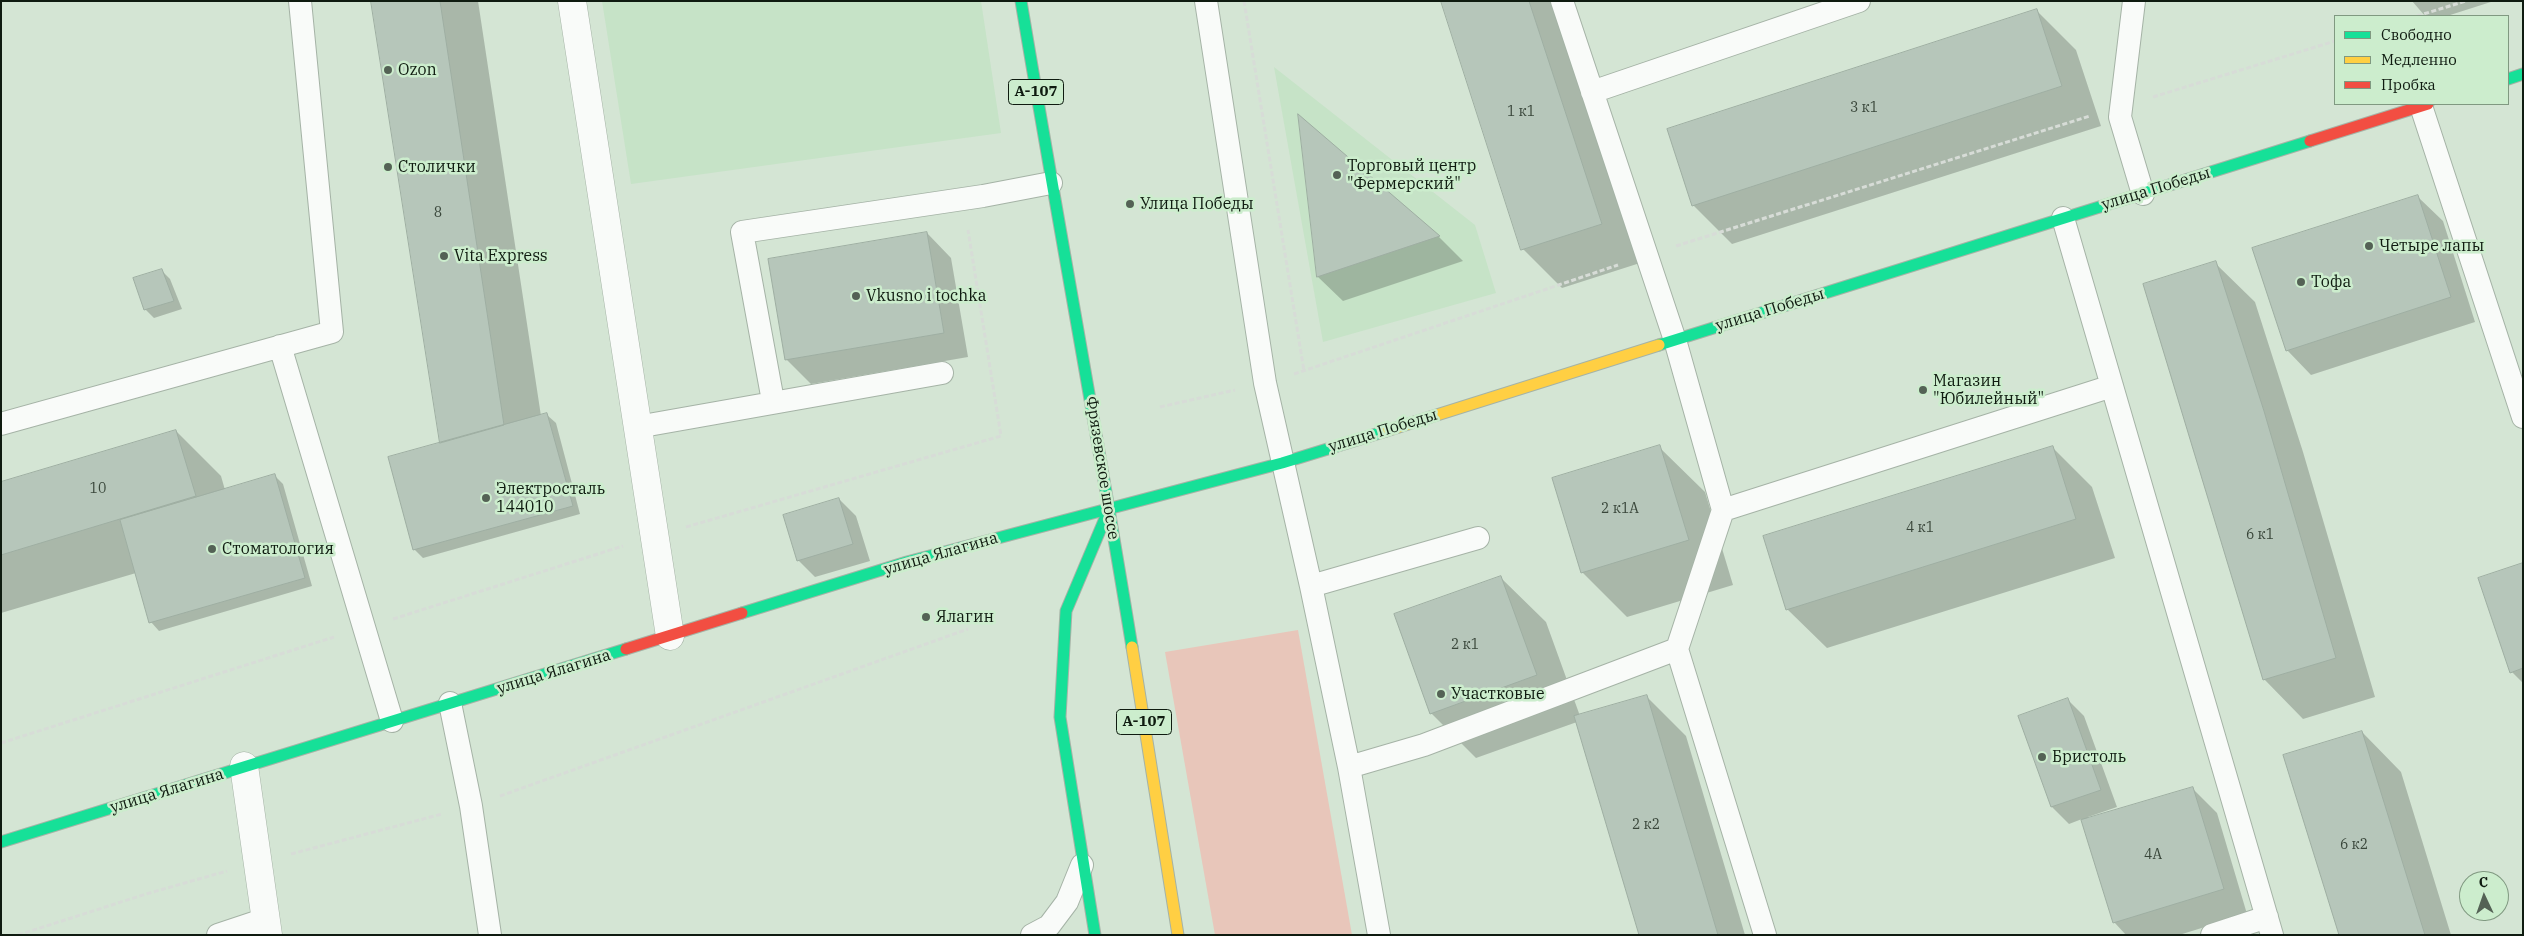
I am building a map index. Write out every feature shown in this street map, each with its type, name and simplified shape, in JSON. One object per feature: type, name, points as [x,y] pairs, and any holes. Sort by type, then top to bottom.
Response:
[{"type":"main road","name":"Фрязевское шоссе","points":[[1021,1],[1051,183],[1109,509],[1178,935]]},
{"type":"main road","points":[[2509,79],[2523,74]]},
{"type":"main road","name":"улица Победы","points":[[1109,509],[1282,462],[2425,105]]},
{"type":"main road","points":[[1095,935],[1082,865],[1060,717],[1066,611],[1109,509]]},
{"type":"main road","name":"улица Ялагина","points":[[1,842],[916,560],[1109,509]]},
{"type":"street","points":[[572,1],[670,636]]},
{"type":"street","points":[[244,766],[267,927]]},
{"type":"lane","points":[[1,424],[332,332],[300,1]]},
{"type":"lane","points":[[1206,1],[1265,383],[1311,586],[1349,767],[1379,935]]},
{"type":"lane","points":[[1562,1],[1675,340],[1723,510],[1677,649],[1765,935]]},
{"type":"lane","points":[[1592,92],[1859,1]]},
{"type":"lane","points":[[2134,1],[2120,118],[2143,194]]},
{"type":"lane","points":[[2425,105],[2522,413]]},
{"type":"lane","points":[[773,402],[742,232],[963,199],[1051,183]]},
{"type":"lane","points":[[2063,218],[2082,275],[2112,386],[2270,926],[2212,935]]},
{"type":"lane","points":[[280,346],[392,721]]},
{"type":"lane","points":[[637,427],[942,373]]},
{"type":"lane","points":[[1723,510],[2112,386]]},
{"type":"lane","points":[[1311,586],[1478,538]]},
{"type":"lane","points":[[1349,767],[1424,745],[1677,649]]},
{"type":"lane","points":[[450,703],[471,806],[490,935]]},
{"type":"lane","points":[[1032,935],[1049,926],[1067,902],[1082,865]]},
{"type":"lane","points":[[218,935],[267,927]]},
{"type":"path","points":[[1244,1],[1304,370]]},
{"type":"path","points":[[2420,15],[2466,1]]},
{"type":"path","points":[[1160,407],[1265,383],[1647,255],[2334,41]]},
{"type":"path","points":[[1,743],[654,536],[1000,436],[963,199]]},
{"type":"shaded area","points":[[602,1],[981,1],[1001,133],[631,184]]},
{"type":"shaded area","points":[[1274,67],[1475,225],[1496,293],[1323,342]]},
{"type":"shaded area","points":[[1298,630],[1352,935],[1215,935],[1165,652]]},
{"type":"building","points":[[371,1],[440,1],[504,425],[440,443]]},
{"type":"building","points":[[1441,1],[1529,1],[1602,224],[1521,250]]},
{"type":"building","points":[[2037,9],[2062,86],[1692,206],[1667,129]]},
{"type":"building","name":"Торговый центр \"Фермерский\"","points":[[1298,114],[1440,236],[1317,277]]},
{"type":"building","points":[[2418,195],[2451,297],[2286,351],[2252,248]]},
{"type":"building","name":"Vkusno i tochka","points":[[927,232],[944,333],[785,360],[768,259]]},
{"type":"building","points":[[2216,261],[2264,411],[2336,658],[2263,680],[2143,284]]},
{"type":"building","points":[[162,269],[174,301],[144,310],[133,278]]},
{"type":"building","points":[[547,413],[573,506],[413,550],[388,457]]},
{"type":"building","points":[[176,430],[196,496],[1,555],[1,482]]},
{"type":"building","points":[[1660,445],[1689,540],[1581,573],[1552,478]]},
{"type":"building","points":[[2053,446],[2076,519],[1786,610],[1763,536]]},
{"type":"building","name":"Стоматология","points":[[275,474],[305,578],[149,623],[120,520]]},
{"type":"building","points":[[839,498],[853,544],[797,561],[783,515]]},
{"type":"building","points":[[2523,563],[2523,668],[2510,673],[2478,578]]},
{"type":"building","points":[[1501,576],[1537,675],[1430,714],[1394,614]]},
{"type":"building","points":[[1647,695],[1718,935],[1639,935],[1574,716]]},
{"type":"building","points":[[2068,698],[2101,790],[2051,807],[2018,716]]},
{"type":"building","points":[[2362,731],[2425,935],[2339,935],[2283,755]]},
{"type":"building","points":[[2193,787],[2224,889],[2113,923],[2081,820]]},
{"type":"traffic: fast","points":[[1021,1],[1132,647]]},
{"type":"traffic: fast","points":[[2509,79],[2523,74]]},
{"type":"traffic: fast","points":[[1659,345],[2310,141]]},
{"type":"traffic: fast","points":[[742,613],[907,562],[1282,463],[1386,431]]},
{"type":"traffic: fast","points":[[1095,935],[1060,717],[1066,611],[1109,509]]},
{"type":"traffic: fast","points":[[1,842],[626,649]]},
{"type":"traffic: slow","points":[[1386,431],[1659,345]]},
{"type":"traffic: slow","points":[[1132,647],[1178,935]]},
{"type":"traffic: jam","points":[[2310,141],[2425,105]]},
{"type":"traffic: jam","points":[[626,649],[742,613]]},
{"type":"place","name":"Ozon","points":[[388,70]]},
{"type":"place","name":"Столички","points":[[388,167]]},
{"type":"place","name":"Торговый центр \"Фермерский\"","points":[[1337,175]]},
{"type":"place","name":"Улица Победы","points":[[1130,204]]},
{"type":"place","name":"Четыре лапы","points":[[2369,246]]},
{"type":"place","name":"Vita Express","points":[[444,256]]},
{"type":"place","name":"Тофа","points":[[2301,282]]},
{"type":"place","name":"Vkusno i tochka","points":[[856,296]]},
{"type":"place","name":"Магазин \"Юбилейный\"","points":[[1923,390]]},
{"type":"place","name":"Электросталь 144010","points":[[486,498]]},
{"type":"place","name":"Стоматология","points":[[212,549]]},
{"type":"place","name":"Ялагин","points":[[926,617]]},
{"type":"place","name":"Участковые","points":[[1441,694]]},
{"type":"place","name":"Бристоль","points":[[2042,757]]}]
